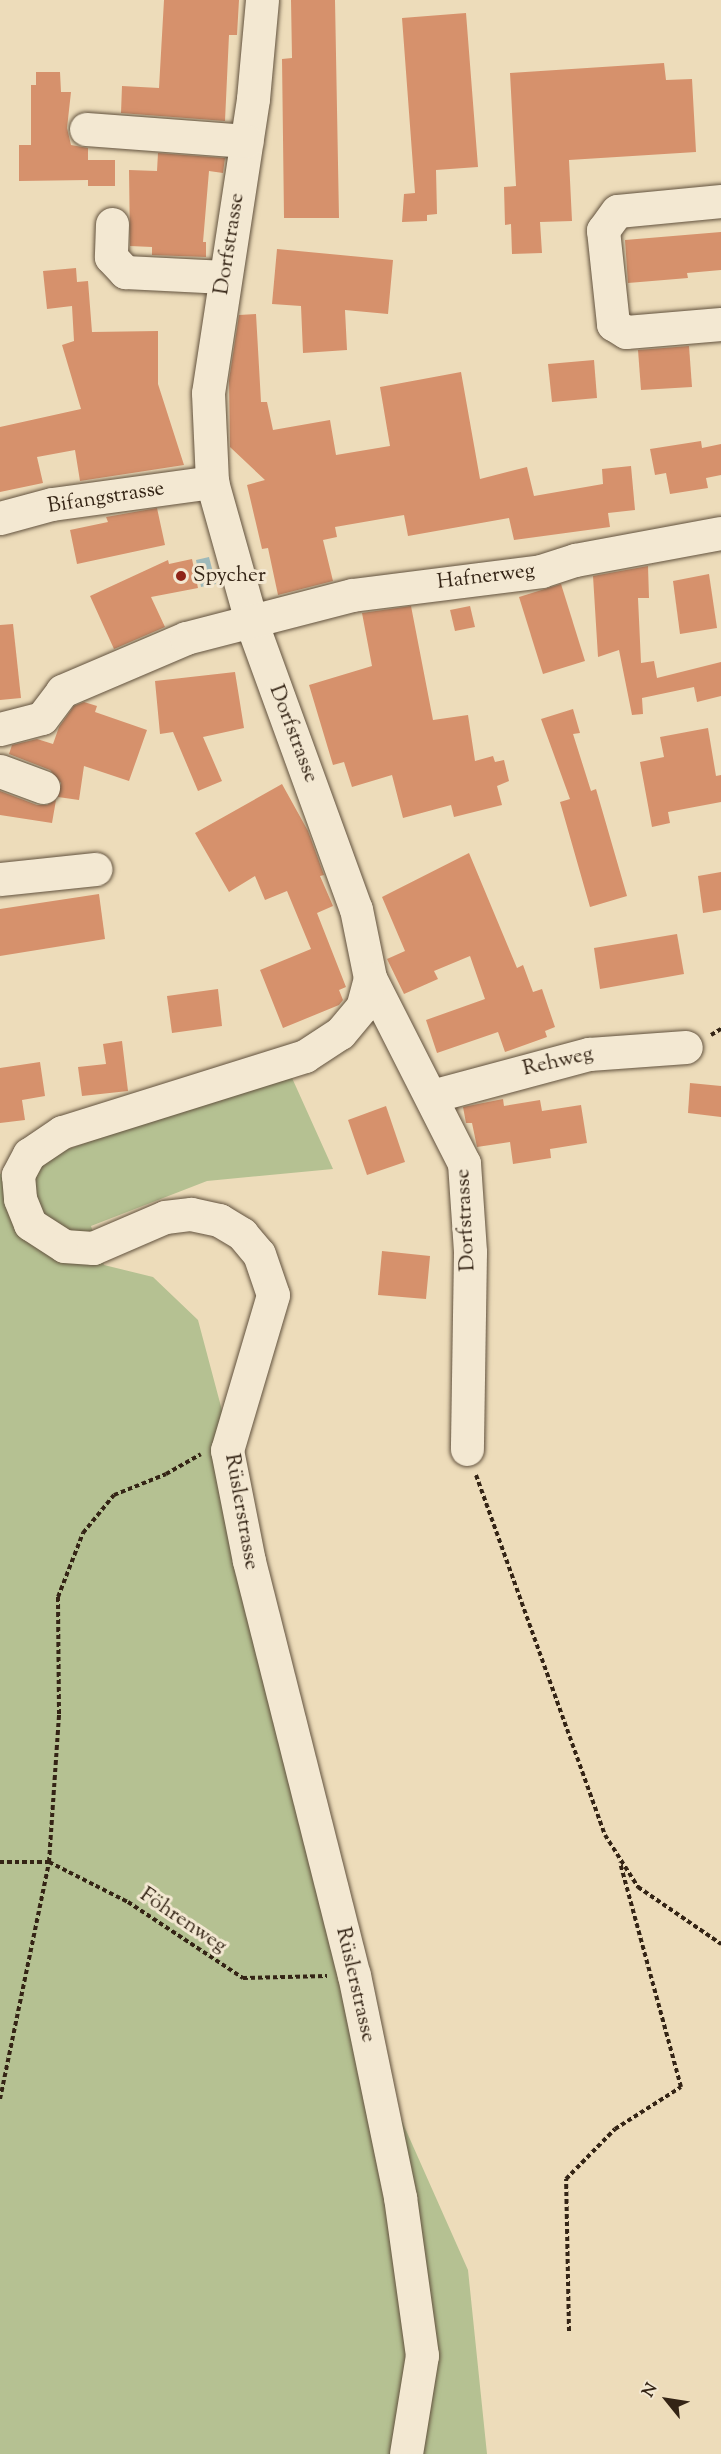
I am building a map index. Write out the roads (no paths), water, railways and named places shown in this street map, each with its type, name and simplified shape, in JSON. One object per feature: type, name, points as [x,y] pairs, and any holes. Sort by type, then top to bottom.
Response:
[{"type":"street","name":"Dorfstrasse","points":[[262,0],[247,141],[208,393],[212,482],[252,624],[339,857],[356,909],[370,978],[465,1163],[470,1252],[467,1449]]},
{"type":"street","points":[[86,129],[247,141]]},
{"type":"street","points":[[721,201],[617,211],[603,230],[613,324],[626,332],[721,324]]},
{"type":"street","points":[[112,224],[111,257],[125,272],[225,277]]},
{"type":"street","name":"Bifangstrasse","points":[[0,518],[52,504],[212,482]]},
{"type":"street","name":"Hafnerweg","points":[[0,729],[42,718],[62,691],[186,638],[252,624],[352,595],[541,572],[575,560],[721,534]]},
{"type":"street","points":[[0,771],[43,787]]},
{"type":"street","points":[[0,879],[95,868]]},
{"type":"street","name":"Rüslerstrasse","points":[[370,978],[362,1007],[340,1033],[305,1056],[62,1132],[29,1154],[18,1175],[20,1200],[30,1224],[64,1246],[93,1248],[165,1217],[191,1214],[219,1220],[242,1234],[259,1254],[273,1295],[227,1450],[249,1561],[354,1975],[400,2197],[422,2355],[406,2454]]},
{"type":"street","name":"Rehweg","points":[[432,1096],[589,1054],[687,1047]]},
{"type":"water","points":[[209,557],[216,584],[201,587],[196,560]]},
{"type":"place","name":"Spycher","points":[[181,576]]}]
